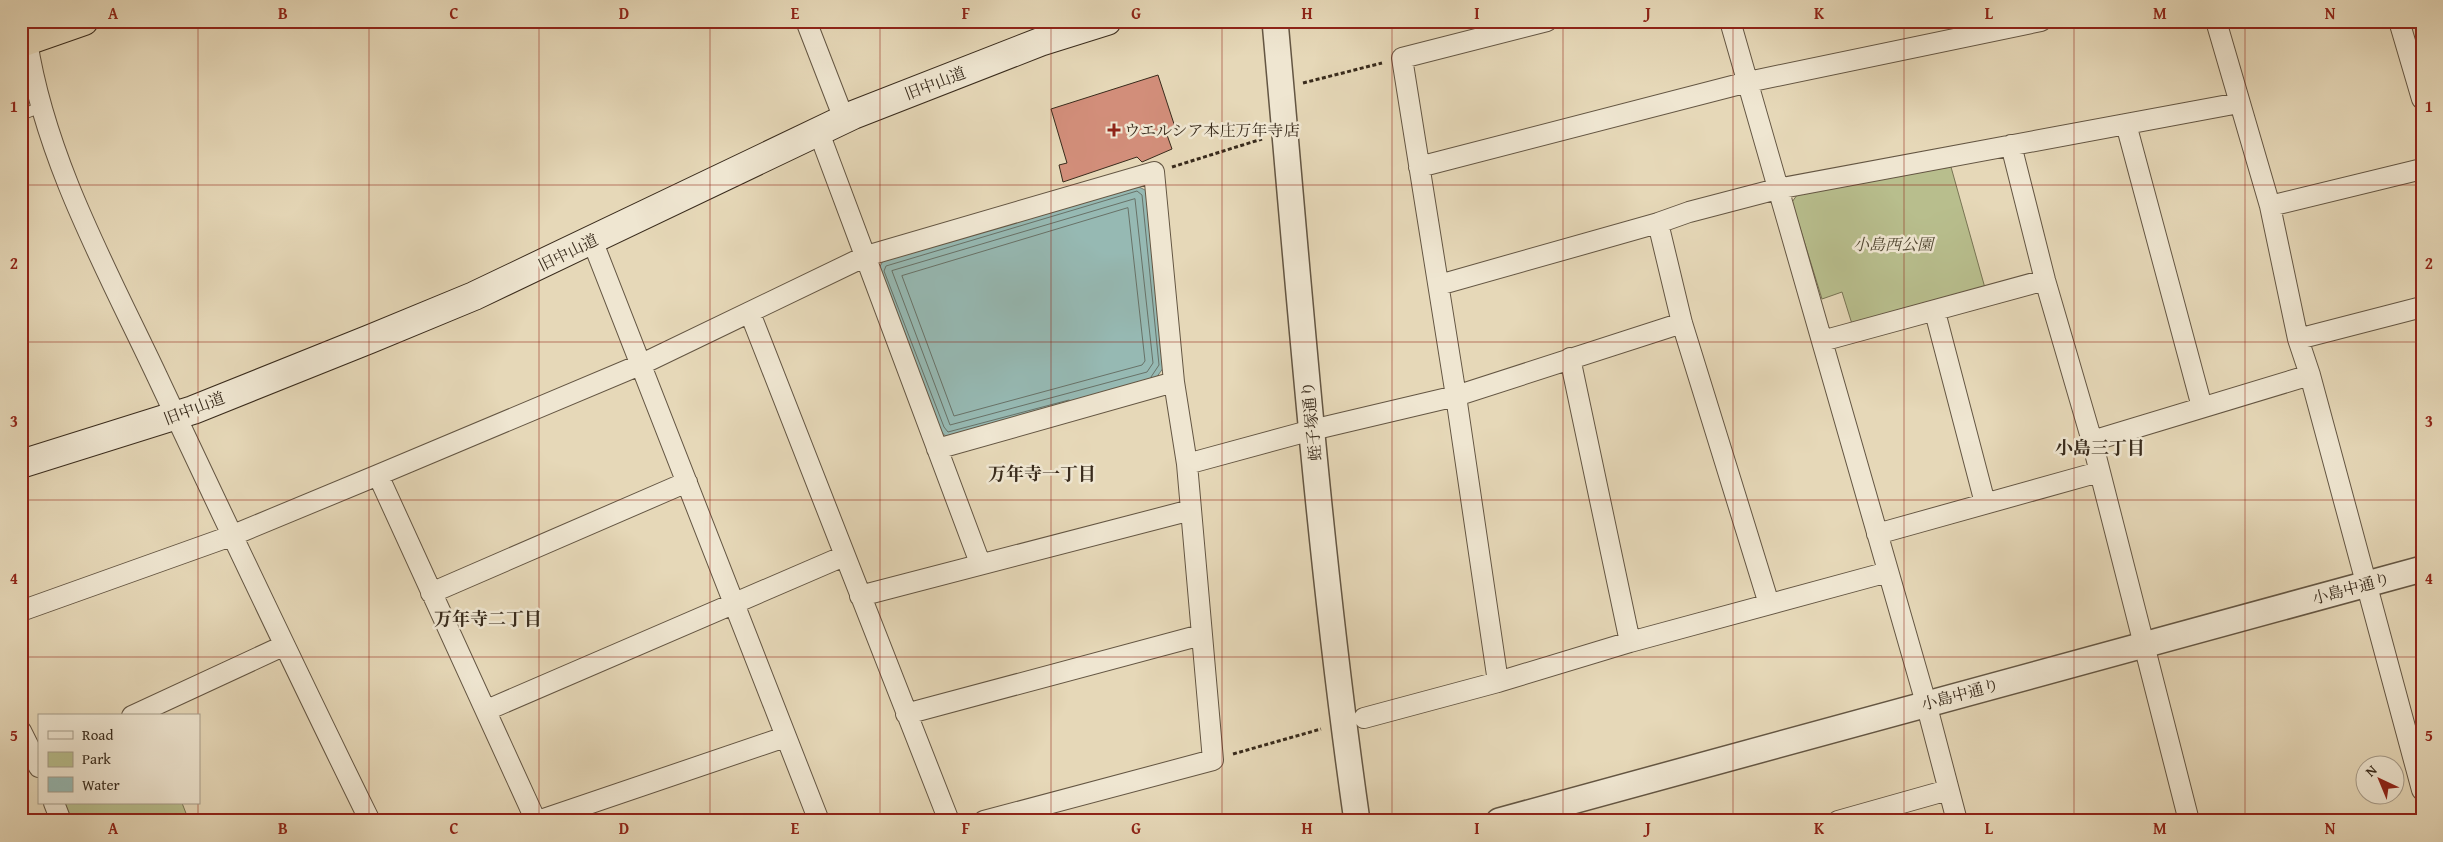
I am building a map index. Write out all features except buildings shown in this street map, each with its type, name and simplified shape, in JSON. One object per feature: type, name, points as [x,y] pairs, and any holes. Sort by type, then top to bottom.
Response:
[{"type":"highway","points":[[24,35],[84,21]]},
{"type":"main road","name":"旧中山道","points":[[21,464],[175,416],[474,296],[844,118],[1040,42],[1107,21]]},
{"type":"street","points":[[806,21],[844,118]]},
{"type":"street","name":"蛭子塚通り","points":[[1274,21],[1312,430],[1342,714],[1357,821]]},
{"type":"street","points":[[1498,682],[1439,285],[1418,167],[1402,58],[1547,21]]},
{"type":"street","points":[[1730,21],[1926,704],[1957,821]]},
{"type":"street","points":[[1418,167],[1748,82],[2041,21]]},
{"type":"street","points":[[2216,21],[2238,103],[2270,206],[2298,339],[2310,375],[2422,790]]},
{"type":"street","points":[[2399,21],[2422,99]]},
{"type":"street","points":[[24,35],[40,107],[81,216],[283,646],[370,821]]},
{"type":"street","points":[[1439,285],[1658,223],[1689,212],[1777,189],[2238,103]]},
{"type":"street","points":[[2126,124],[2202,407]]},
{"type":"street","points":[[818,130],[980,563]]},
{"type":"street","points":[[2011,145],[2045,280],[2092,440],[2189,821]]},
{"type":"street","points":[[2270,206],[2422,169]]},
{"type":"street","points":[[21,611],[231,536],[378,475],[642,364],[866,256],[1154,172],[1174,382],[1187,464],[1213,760],[984,821]]},
{"type":"street","points":[[1658,223],[1682,323],[1769,604]]},
{"type":"street","points":[[592,240],[819,821]]},
{"type":"street","points":[[1822,341],[1935,312],[2045,280]]},
{"type":"street","points":[[2298,339],[2422,308]]},
{"type":"street","points":[[1935,312],[1985,503]]},
{"type":"street","points":[[750,313],[948,821]]},
{"type":"street","points":[[1187,464],[1312,430],[1456,396],[1682,323]]},
{"type":"street","points":[[1570,358],[1630,642]]},
{"type":"street","points":[[2092,440],[2310,375]]},
{"type":"street","points":[[937,449],[1174,382]]},
{"type":"street","points":[[1877,534],[2099,472]]},
{"type":"street","points":[[378,475],[537,821],[785,737]]},
{"type":"street","points":[[431,593],[687,482]]},
{"type":"street","points":[[860,596],[980,563],[1191,510]]},
{"type":"street","points":[[487,710],[844,556]]},
{"type":"street","name":"小島中通り","points":[[1499,821],[2422,568]]},
{"type":"street","points":[[1364,718],[1498,682],[1630,642],[1888,572]]},
{"type":"street","points":[[906,714],[1201,635]]},
{"type":"street","points":[[136,714],[283,646]]},
{"type":"street","points":[[21,731],[38,762]]},
{"type":"street","points":[[1838,821],[1948,790]]},
{"type":"street","points":[[54,804],[61,821]]},
{"type":"lane","points":[[21,115],[40,107]]},
{"type":"path","points":[[1300,84],[1402,58]]},
{"type":"path","points":[[1154,172],[1262,140]]},
{"type":"path","points":[[1213,760],[1321,729]]},
{"type":"green space","name":"小島西公園","points":[[1951,167],[1985,288],[1852,324],[1842,292],[1822,299],[1792,202],[1800,191]]},
{"type":"green space","points":[[63,804],[182,804],[189,821],[71,821]]},
{"type":"water","points":[[1137,186],[1147,191],[1164,367],[1153,382],[948,438],[940,431],[878,270],[883,261]]},
{"type":"place","name":"ウエルシア本庄万年寺店","points":[[1114,130]]},
{"type":"district","name":"小島三丁目","points":[[2100,448]]},
{"type":"district","name":"万年寺一丁目","points":[[1042,474]]},
{"type":"district","name":"万年寺二丁目","points":[[488,619]]}]
